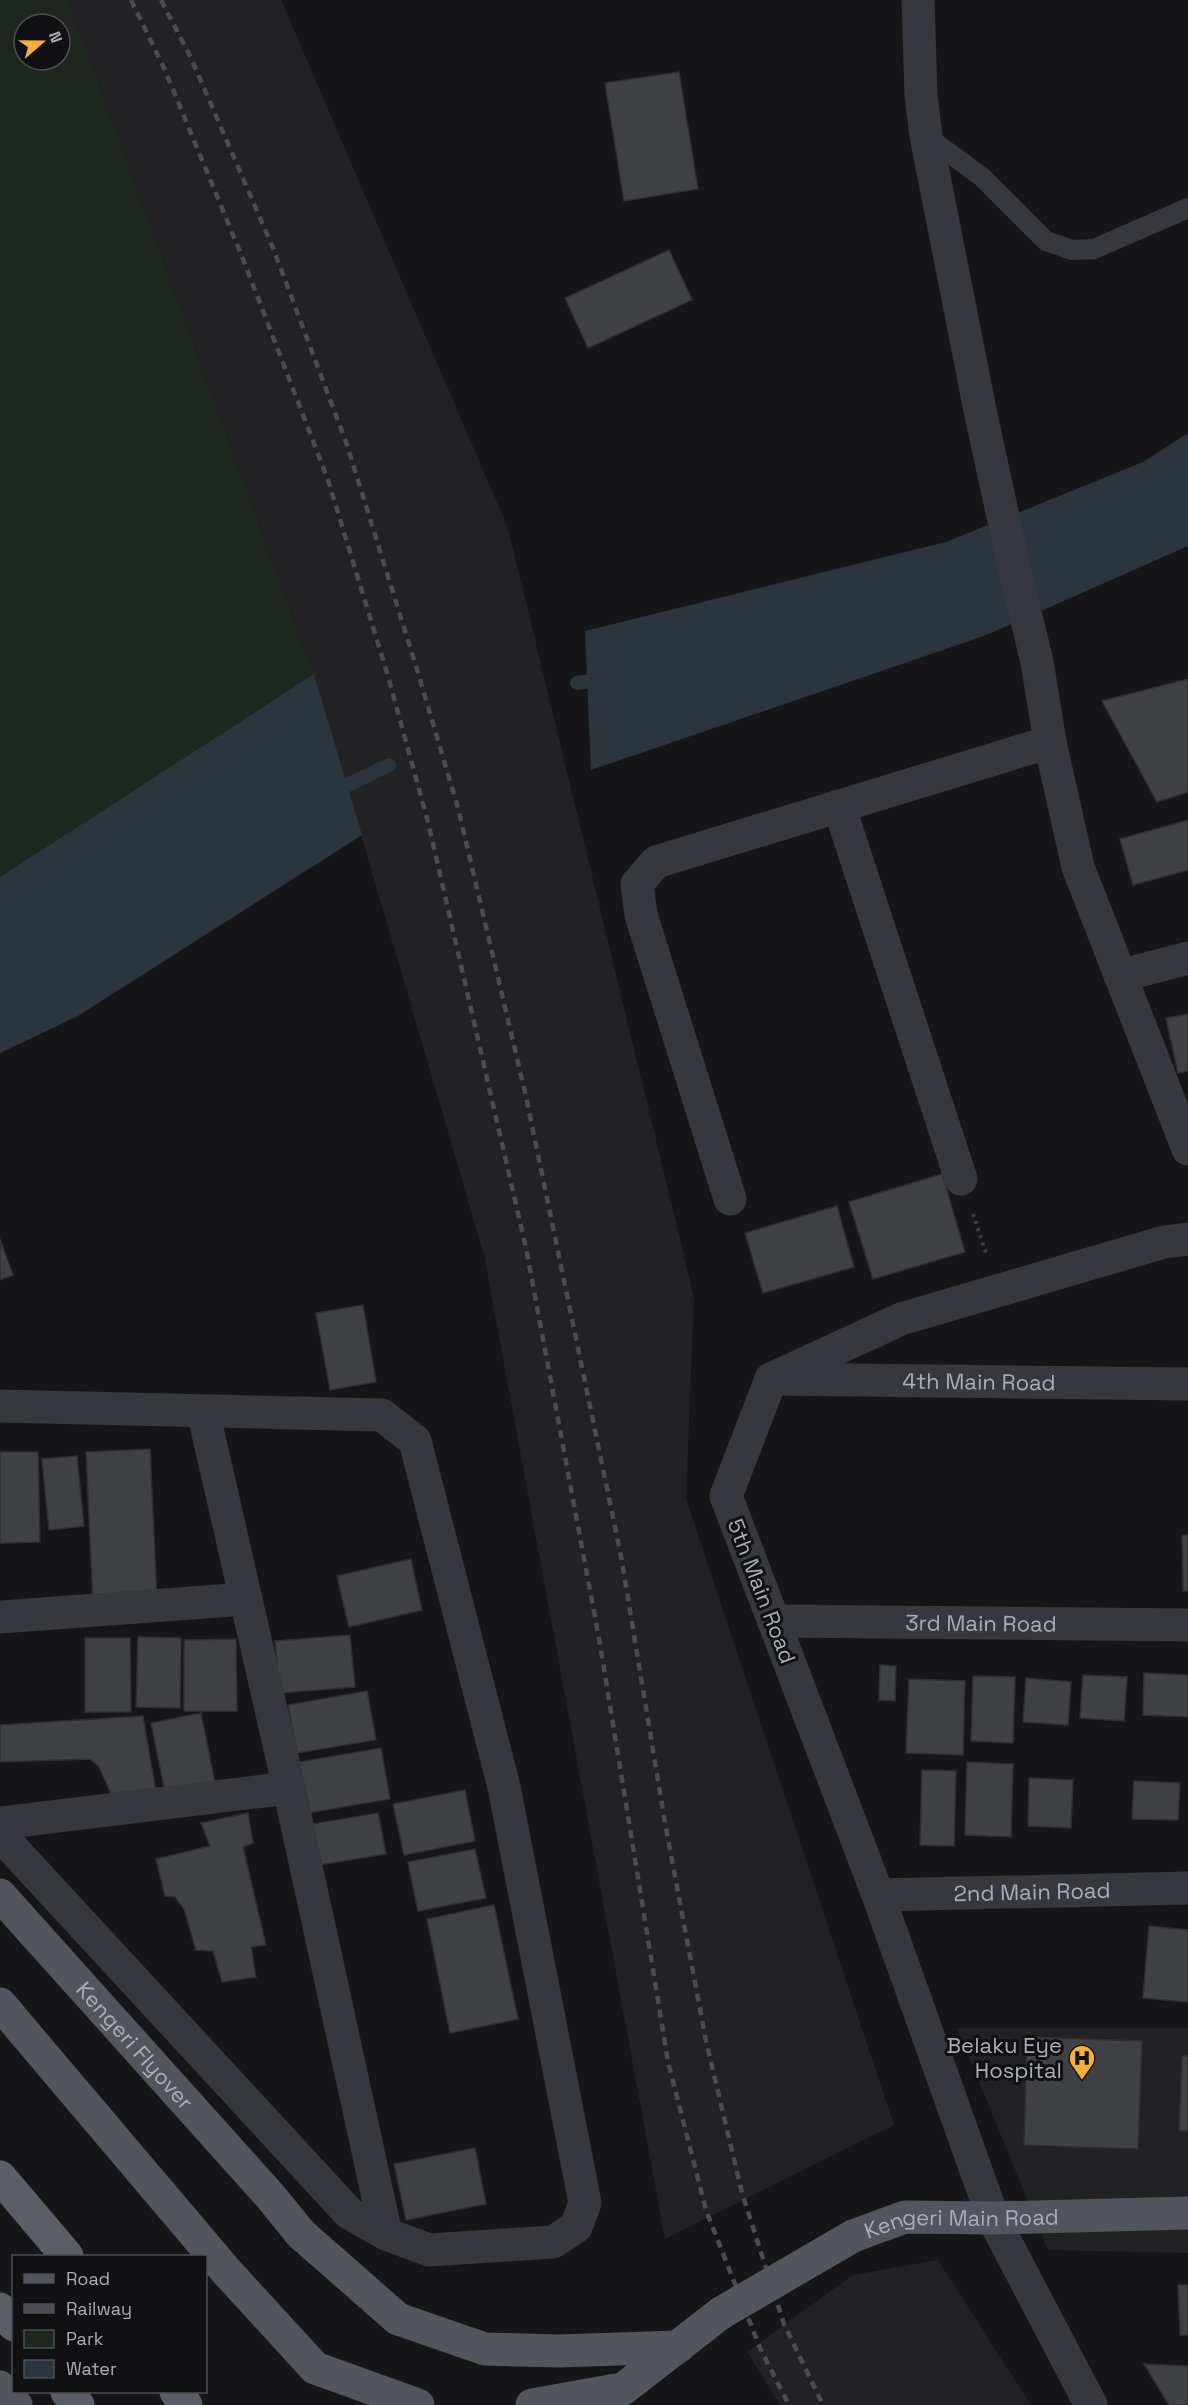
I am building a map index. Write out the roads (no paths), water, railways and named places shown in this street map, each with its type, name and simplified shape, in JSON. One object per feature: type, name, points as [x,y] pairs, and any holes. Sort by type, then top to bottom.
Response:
[{"type":"highway","points":[[0,2177],[66,2255]]},
{"type":"highway","points":[[0,2309],[12,2323]]},
{"type":"highway","points":[[69,2393],[78,2405]]},
{"type":"main road","name":"Kengeri Flyover","points":[[0,1895],[271,2197],[301,2234],[398,2319],[485,2349],[559,2351],[678,2347]]},
{"type":"main road","points":[[0,2004],[220,2263],[315,2368],[418,2405]]},
{"type":"main road","name":"Kengeri Main Road","points":[[595,2405],[617,2397],[721,2313],[853,2236],[905,2217],[993,2218],[1188,2213]]},
{"type":"main road","points":[[0,2387],[16,2405]]},
{"type":"main road","points":[[532,2405],[617,2397]]},
{"type":"street","points":[[918,0],[921,95],[926,136],[981,416],[1037,662],[1050,742],[1078,867],[1188,1149]]},
{"type":"street","points":[[730,1199],[641,915],[637,884],[656,862],[1050,742]]},
{"type":"street","points":[[839,806],[961,1179]]},
{"type":"street","points":[[1120,976],[1188,958]]},
{"type":"street","points":[[771,1379],[901,1319],[1164,1242],[1188,1239]]},
{"type":"street","name":"4th Main Road","points":[[771,1379],[1188,1384]]},
{"type":"street","name":"5th Main Road","points":[[771,1379],[726,1496],[878,1895],[993,2218],[1091,2405]]},
{"type":"street","points":[[0,1406],[382,1415],[415,1441],[504,1787],[585,2203],[576,2226],[553,2242],[429,2250],[386,2234],[349,2213],[0,1835]]},
{"type":"street","points":[[203,1411],[289,1788],[386,2234]]},
{"type":"street","points":[[0,1617],[246,1599]]},
{"type":"street","name":"3rd Main Road","points":[[774,1621],[1188,1626]]},
{"type":"street","points":[[0,1823],[289,1788]]},
{"type":"street","name":"2nd Main Road","points":[[878,1895],[1188,1888]]},
{"type":"lane","points":[[926,136],[982,177],[1046,241],[1072,250],[1094,249],[1188,208]]},
{"type":"water","points":[[1188,433],[1188,546],[984,636],[591,770],[585,631],[946,542],[1143,462]]},
{"type":"water","points":[[314,674],[362,835],[78,1016],[0,1053],[0,877]]},
{"type":"waterway","points":[[577,683],[605,679]]},
{"type":"waterway","points":[[331,793],[389,765]]},
{"type":"railway","points":[[131,0],[164,68],[243,259],[328,480],[388,676],[428,822],[526,1248],[600,1644],[668,2062],[706,2210],[760,2348],[789,2405]]},
{"type":"railway","points":[[161,0],[191,58],[273,248],[346,442],[458,808],[525,1092],[621,1556],[665,1823],[706,2041],[742,2193],[784,2324],[823,2405]]},
{"type":"place","name":"Belaku Eye Hospital","points":[[1082,2081]]}]
